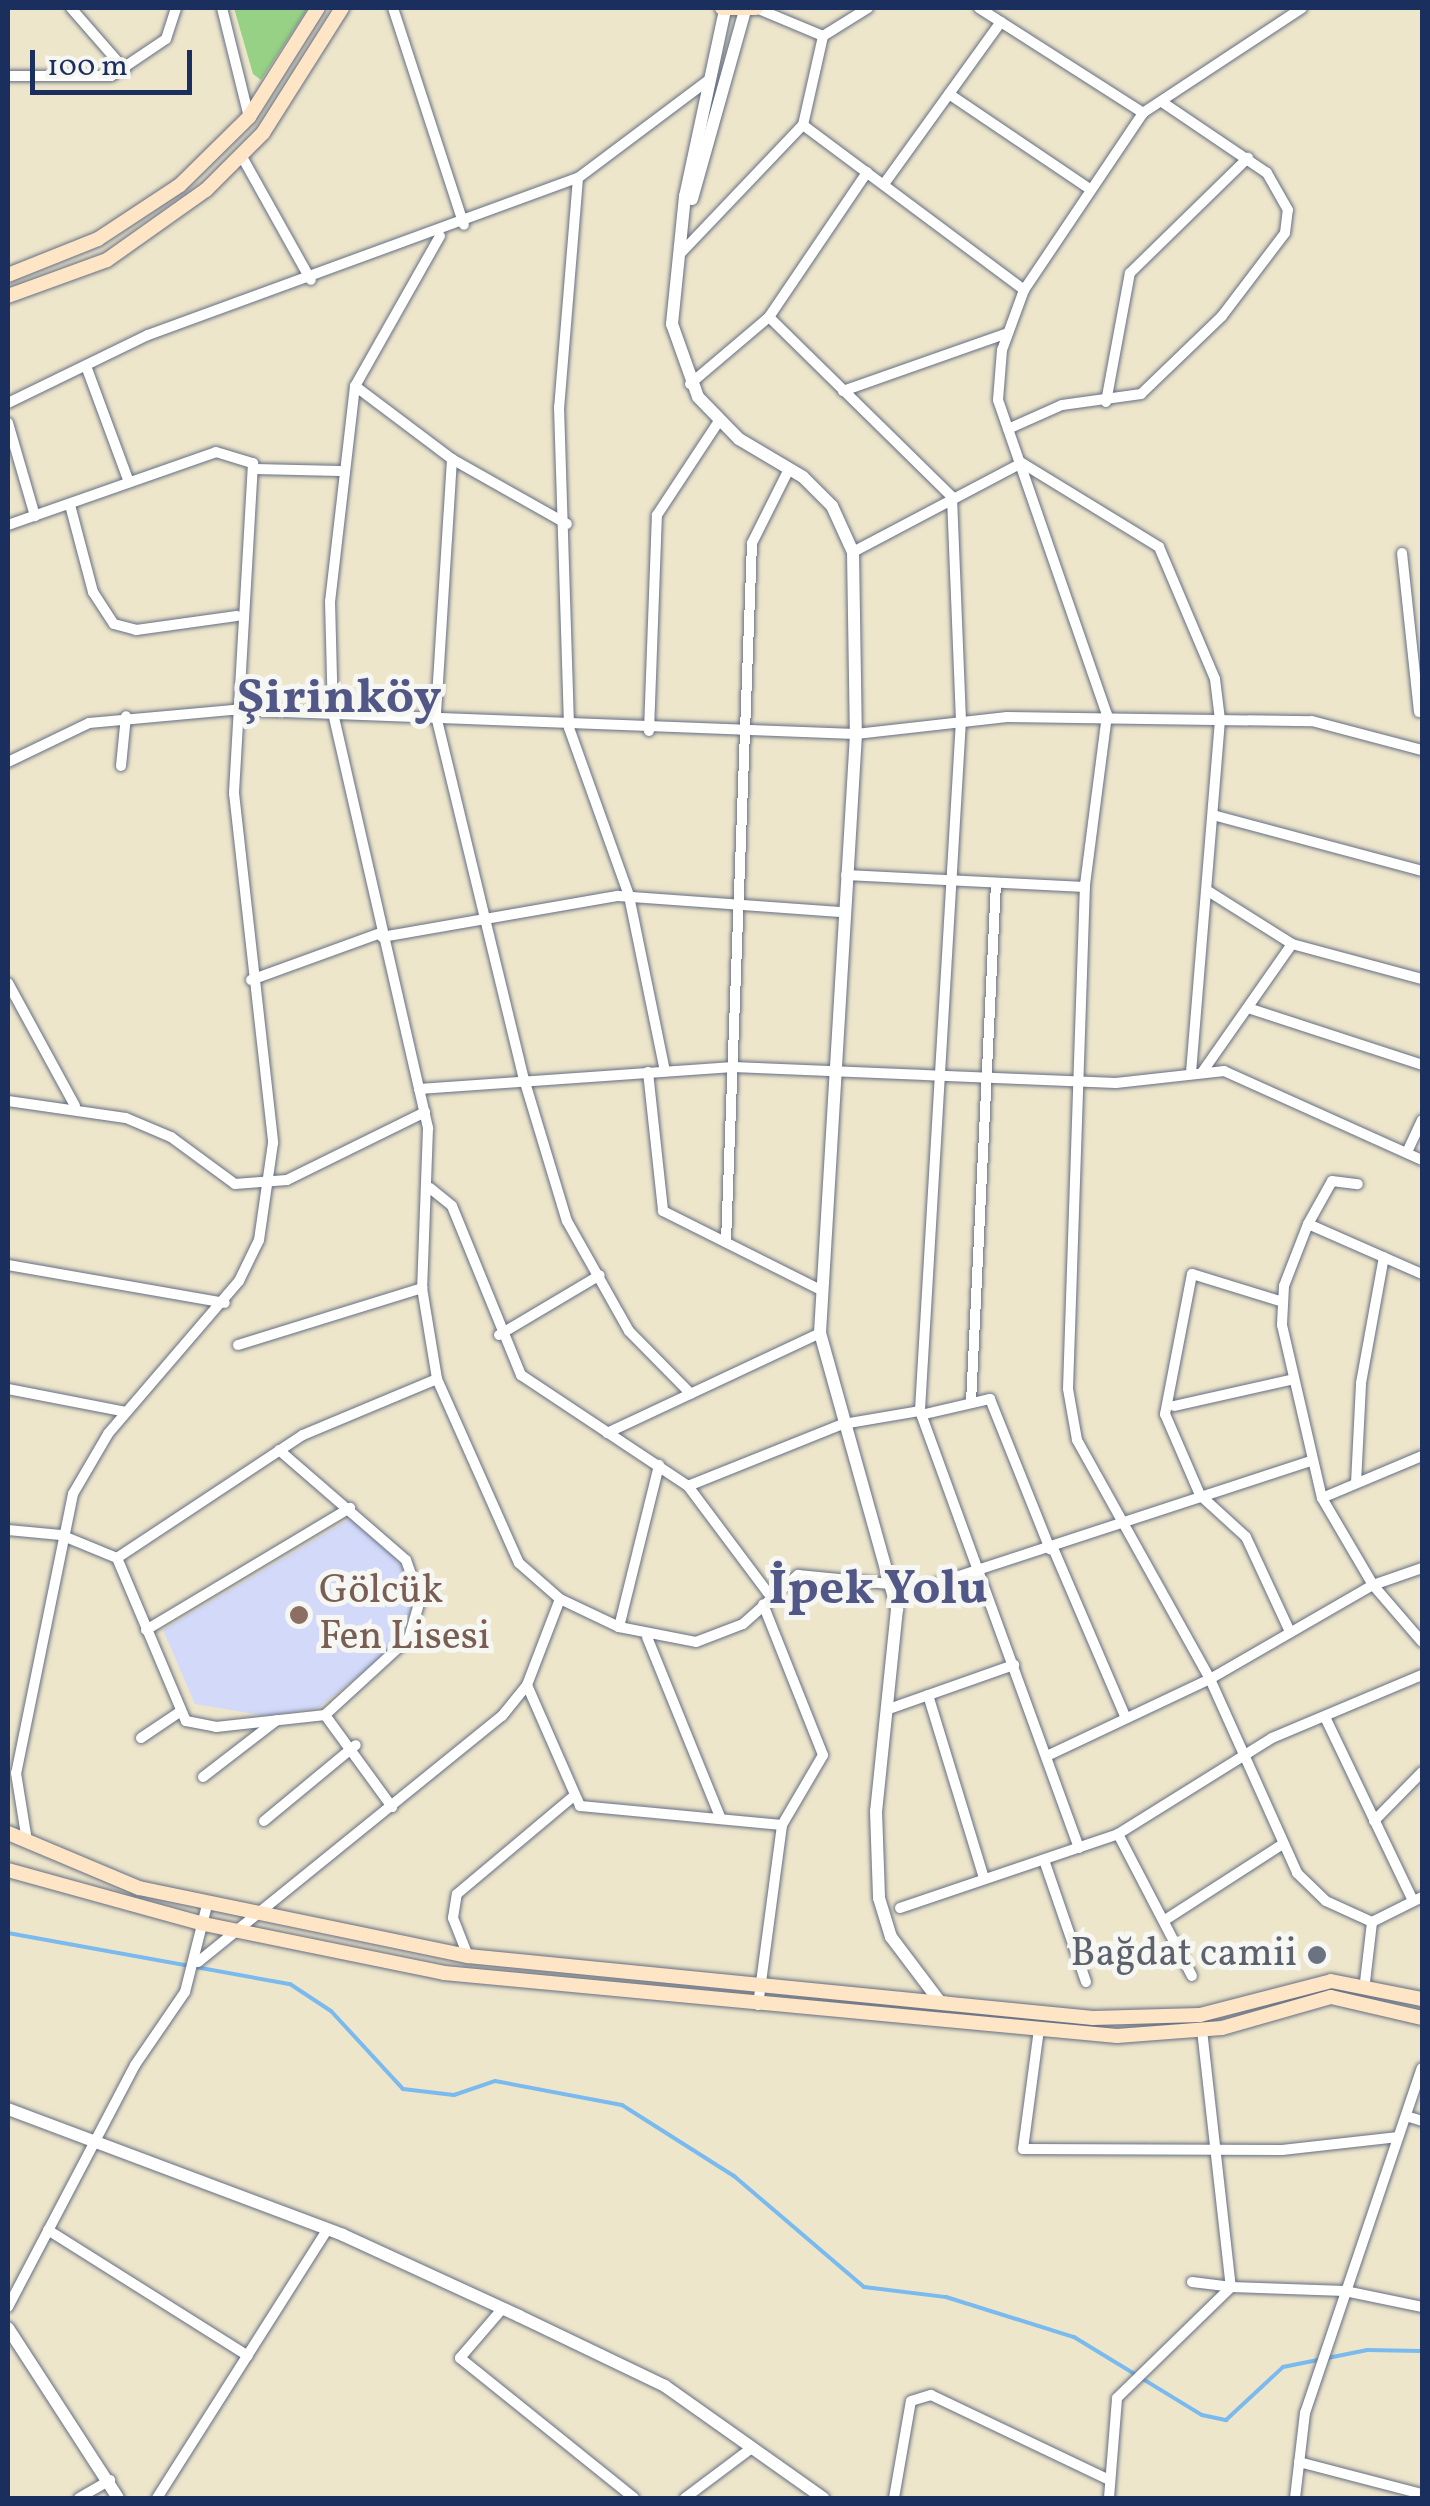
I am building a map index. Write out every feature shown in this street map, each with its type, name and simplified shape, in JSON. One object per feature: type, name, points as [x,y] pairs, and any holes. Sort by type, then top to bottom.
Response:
[{"type":"main road","points":[[8,275],[140,215],[249,117],[318,8]]},
{"type":"main road","points":[[8,296],[107,260],[241,155],[342,8]]},
{"type":"main road","points":[[724,9],[751,10]]},
{"type":"main road","points":[[8,1834],[87,1872],[206,1905],[468,1956],[940,2002],[1170,2018],[1365,1982],[1422,1999]]},
{"type":"main road","points":[[27,1842],[11,1871],[204,1924],[419,1970],[1040,2030],[1202,2030],[1331,1998],[1422,2018]]},
{"type":"street","points":[[71,8],[125,70]]},
{"type":"street","points":[[8,76],[79,80],[125,70],[166,38],[176,8]]},
{"type":"street","points":[[222,8],[249,117]]},
{"type":"street","points":[[393,8],[464,226]]},
{"type":"street","points":[[678,255],[802,125],[822,36],[868,8]]},
{"type":"street","points":[[979,8],[1144,112]]},
{"type":"street","points":[[1302,8],[1144,112],[1087,187],[1024,290],[1008,333],[998,400],[1107,715],[1085,887],[1068,1389],[1077,1440],[1210,1679],[1284,1844],[1310,1889],[1372,1922]]},
{"type":"street","points":[[724,9],[678,255],[672,324],[689,385],[718,421],[789,469],[832,506],[853,552],[856,734],[832,1068],[820,1333],[892,1591],[879,1898],[891,1936],[940,2002]]},
{"type":"street","points":[[681,240],[751,10],[822,36]]},
{"type":"street","points":[[884,184],[1001,22]]},
{"type":"street","points":[[8,403],[86,366],[311,280],[391,241],[440,236],[578,178],[710,79]]},
{"type":"street","points":[[949,94],[1087,187]]},
{"type":"street","points":[[1008,428],[1062,405],[1106,402],[1141,394],[1222,316],[1285,233],[1282,196],[1248,158],[1162,102]]},
{"type":"street","points":[[802,125],[1024,290]]},
{"type":"street","points":[[241,155],[311,280]]},
{"type":"street","points":[[1106,402],[1130,273],[1248,158]]},
{"type":"street","points":[[689,385],[769,317],[867,172]]},
{"type":"street","points":[[578,178],[559,407],[566,524],[569,728],[628,896],[665,1071]]},
{"type":"street","points":[[440,236],[355,386],[340,471],[332,712],[425,1112],[430,1188],[422,1288],[437,1379],[507,1545],[560,1598],[619,1626],[647,1638],[710,1639],[765,1598],[812,1572],[892,1591],[975,1574],[1311,1461]]},
{"type":"street","points":[[769,317],[952,497],[960,720],[937,1071],[922,1412],[975,1574],[1049,1755],[1079,1848]]},
{"type":"street","points":[[843,391],[1008,333]]},
{"type":"street","points":[[86,366],[129,482]]},
{"type":"street","points":[[355,386],[452,459],[566,524]]},
{"type":"street","points":[[649,731],[657,515],[718,421]]},
{"type":"street","points":[[8,423],[35,516]]},
{"type":"street","points":[[8,525],[216,452],[240,452],[255,469],[340,471]]},
{"type":"street","points":[[452,459],[436,716],[524,1079],[562,1210],[629,1331],[691,1394]]},
{"type":"street","points":[[853,552],[952,497],[1022,464]]},
{"type":"street","points":[[1022,464],[1159,547],[1214,679],[1220,720],[1197,1071]]},
{"type":"street","points":[[8,1792],[16,1773],[61,1535],[83,1474],[126,1412],[225,1303],[258,1240],[270,1183],[268,1077],[251,980],[233,710],[237,616],[255,469]]},
{"type":"street","points":[[726,1242],[743,902],[752,543],[789,469]]},
{"type":"street","points":[[70,505],[93,592],[114,624],[136,630],[237,616]]},
{"type":"street","points":[[1402,554],[1418,652],[1419,712]]},
{"type":"street","points":[[8,762],[53,735],[126,716],[233,710],[436,716],[569,728],[856,734],[960,720],[1107,715],[1312,721],[1422,750]]},
{"type":"street","points":[[121,766],[126,716]]},
{"type":"street","points":[[1213,814],[1422,871]]},
{"type":"street","points":[[846,875],[1085,887]]},
{"type":"street","points":[[971,1404],[983,1074],[996,883]]},
{"type":"street","points":[[1208,891],[1292,944],[1422,978]]},
{"type":"street","points":[[251,980],[381,935],[484,914],[628,896],[843,912]]},
{"type":"street","points":[[1197,1071],[1248,1008],[1292,944]]},
{"type":"street","points":[[8,982],[74,1106]]},
{"type":"street","points":[[1248,1008],[1422,1066]]},
{"type":"street","points":[[418,1090],[524,1079],[733,1067],[937,1071],[1080,1081],[1224,1071],[1408,1150],[1422,1160]]},
{"type":"street","points":[[648,1072],[663,1211],[819,1289]]},
{"type":"street","points":[[8,1101],[74,1106],[171,1137],[235,1184],[270,1183],[425,1112]]},
{"type":"street","points":[[1408,1150],[1422,1120]]},
{"type":"street","points":[[1358,1184],[1332,1181],[1308,1224],[1283,1302],[1290,1380],[1322,1498],[1373,1586],[1422,1642]]},
{"type":"street","points":[[430,1188],[452,1206],[499,1335],[542,1397],[607,1433],[688,1486],[765,1598],[823,1755],[782,1826],[758,2005]]},
{"type":"street","points":[[1308,1224],[1422,1274]]},
{"type":"street","points":[[1356,1483],[1361,1383],[1384,1257]]},
{"type":"street","points":[[8,1265],[225,1303]]},
{"type":"street","points":[[1283,1302],[1192,1274],[1174,1406],[1166,1430],[1200,1496],[1246,1537],[1290,1632]]},
{"type":"street","points":[[499,1335],[600,1275]]},
{"type":"street","points":[[238,1345],[422,1288]]},
{"type":"street","points":[[607,1433],[820,1333]]},
{"type":"street","points":[[117,1558],[279,1450],[437,1379]]},
{"type":"street","points":[[1174,1406],[1290,1380]]},
{"type":"street","points":[[8,1389],[126,1412]]},
{"type":"street","points":[[688,1486],[843,1424],[990,1400],[1126,1718]]},
{"type":"street","points":[[8,1530],[61,1535],[117,1558],[178,1713],[216,1727],[325,1715],[409,1638],[420,1608],[406,1560],[279,1450]]},
{"type":"street","points":[[1322,1498],[1422,1456]]},
{"type":"street","points":[[619,1626],[659,1466]]},
{"type":"street","points":[[146,1630],[350,1508]]},
{"type":"street","points":[[1049,1755],[1210,1679],[1373,1586],[1422,1568]]},
{"type":"street","points":[[198,1962],[216,1938],[243,1932],[392,1807],[527,1685],[560,1598]]},
{"type":"street","points":[[647,1638],[720,1817]]},
{"type":"street","points":[[886,1710],[1014,1665]]},
{"type":"street","points":[[900,1908],[1118,1834],[1243,1756],[1422,1674]]},
{"type":"street","points":[[527,1685],[580,1806],[782,1826]]},
{"type":"street","points":[[928,1695],[984,1878]]},
{"type":"street","points":[[141,1738],[178,1713]]},
{"type":"street","points":[[325,1715],[356,1745],[392,1807]]},
{"type":"street","points":[[1324,1717],[1374,1821],[1418,1899],[1372,1922]]},
{"type":"street","points":[[203,1778],[280,1718]]},
{"type":"street","points":[[264,1822],[356,1745]]},
{"type":"street","points":[[1374,1821],[1414,1785],[1422,1772]]},
{"type":"street","points":[[16,1773],[27,1842]]},
{"type":"street","points":[[1414,1785],[1422,1798]]},
{"type":"street","points":[[468,1956],[454,1918],[457,1894],[575,1795]]},
{"type":"street","points":[[1118,1834],[1192,1976]]},
{"type":"street","points":[[1165,1920],[1284,1844]]},
{"type":"street","points":[[1044,1860],[1086,1982]]},
{"type":"street","points":[[8,2307],[97,2137],[191,1979],[198,1962],[206,1905]]},
{"type":"street","points":[[1365,1982],[1372,1922]]},
{"type":"street","points":[[1040,2030],[1023,2148],[1216,2150],[1398,2137]]},
{"type":"street","points":[[1202,2030],[1231,2287]]},
{"type":"street","points":[[1295,2498],[1317,2374],[1422,2068]]},
{"type":"street","points":[[8,2108],[97,2137],[328,2229],[503,2308],[665,2386],[749,2450],[823,2498]]},
{"type":"street","points":[[1406,2116],[1422,2121]]},
{"type":"street","points":[[156,2498],[328,2229]]},
{"type":"street","points":[[48,2230],[248,2356]]},
{"type":"street","points":[[1192,2282],[1345,2290],[1422,2307]]},
{"type":"street","points":[[1110,2498],[1117,2398],[1231,2287]]},
{"type":"street","points":[[503,2308],[460,2358],[634,2498]]},
{"type":"street","points":[[8,2328],[110,2480],[118,2498]]},
{"type":"street","points":[[894,2498],[912,2401],[931,2395],[1109,2480]]},
{"type":"street","points":[[685,2498],[749,2450]]},
{"type":"street","points":[[1299,2462],[1422,2494]]},
{"type":"street","points":[[79,2498],[110,2480]]},
{"type":"shaded area","name":"Gölcük Fen Lisesi","points":[[353,1517],[407,1571],[417,1598],[398,1643],[318,1708],[267,1716],[195,1704],[163,1630]]},
{"type":"green space","points":[[234,8],[308,8],[261,80],[253,74]]},
{"type":"waterway","points":[[8,1933],[290,1984],[331,2011],[403,2089],[454,2095],[495,2081],[622,2105],[734,2176],[864,2287],[946,2297],[1074,2337],[1202,2415],[1226,2420],[1283,2367],[1367,2350],[1422,2351]]},
{"type":"place","name":"Gölcük Fen Lisesi","points":[[299,1615]]},
{"type":"place","name":"Bağdat camii","points":[[1317,1955]]},
{"type":"district","name":"Şirinköy","points":[[339,700]]},
{"type":"district","name":"İpek Yolu","points":[[878,1591]]}]
